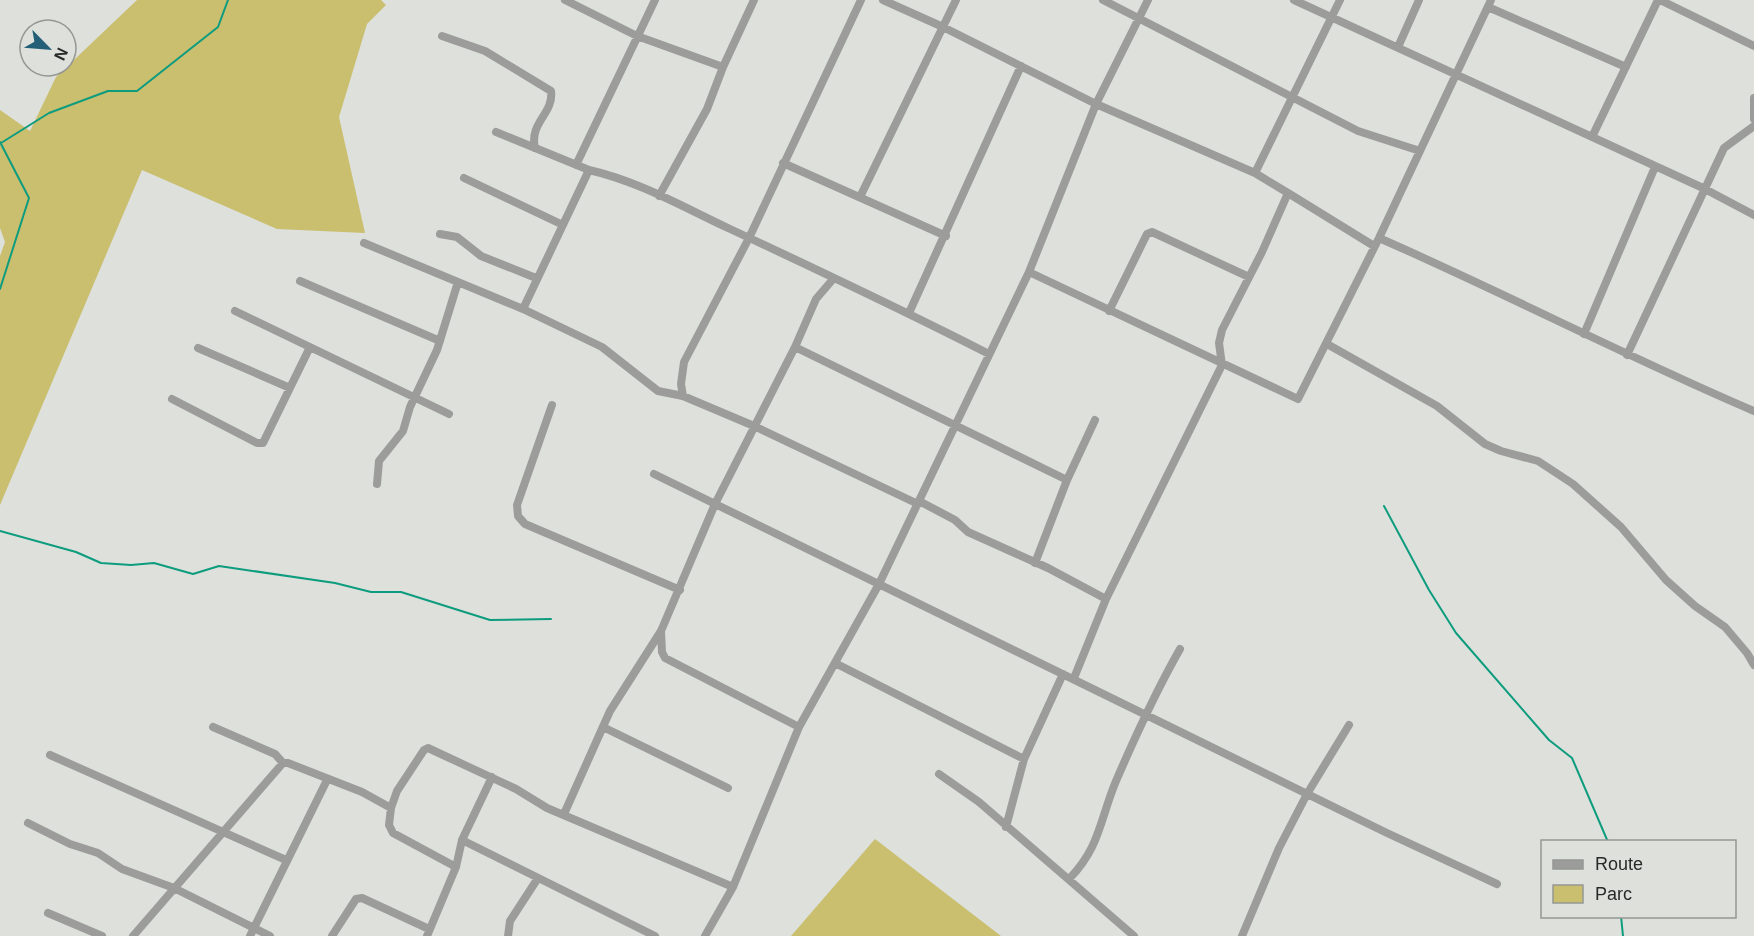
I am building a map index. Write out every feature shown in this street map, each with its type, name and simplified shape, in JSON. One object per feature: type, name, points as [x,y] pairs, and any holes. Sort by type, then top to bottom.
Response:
[{"type":"street","points":[[565,0],[637,36],[723,67]]},
{"type":"street","points":[[576,165],[655,0]]},
{"type":"street","points":[[659,196],[707,110],[723,67],[754,0]]},
{"type":"street","points":[[683,396],[681,384],[684,362],[749,238],[861,0]]},
{"type":"street","points":[[883,0],[944,27],[1096,104],[1255,173],[1376,242],[1457,272],[1495,293],[1627,355],[1754,411]]},
{"type":"street","points":[[860,197],[956,0]]},
{"type":"street","points":[[1103,0],[1358,131],[1420,151]]},
{"type":"street","points":[[705,936],[733,887],[799,727],[879,584],[1029,272],[1096,104],[1148,0]]},
{"type":"street","points":[[1294,0],[1703,188],[1754,215]]},
{"type":"street","points":[[1255,173],[1340,0]]},
{"type":"street","points":[[1398,47],[1419,0]]},
{"type":"street","points":[[1592,137],[1660,0],[1754,46]]},
{"type":"street","points":[[1029,272],[1298,399],[1327,344],[1490,4],[1626,67]]},
{"type":"street","points":[[442,36],[485,51],[551,91],[549,105],[533,133],[535,148]]},
{"type":"street","points":[[909,313],[946,236],[1021,66]]},
{"type":"street","points":[[1754,98],[1754,119]]},
{"type":"street","points":[[1627,355],[1703,188],[1724,148],[1754,126]]},
{"type":"street","points":[[496,132],[589,170],[616,177],[659,196],[909,313],[989,354]]},
{"type":"street","points":[[783,164],[946,236]]},
{"type":"street","points":[[1584,334],[1655,167]]},
{"type":"street","points":[[523,309],[589,170]]},
{"type":"street","points":[[464,178],[563,225]]},
{"type":"street","points":[[1074,678],[1106,599],[1222,364],[1219,343],[1222,330],[1288,193]]},
{"type":"street","points":[[1110,311],[1147,234],[1152,232],[1249,277]]},
{"type":"street","points":[[440,234],[457,237],[481,256],[536,278]]},
{"type":"street","points":[[364,243],[523,309],[602,348],[658,392],[683,396],[754,426],[955,520],[968,532],[1106,599]]},
{"type":"street","points":[[564,814],[610,711],[661,632],[715,504],[795,346],[816,299],[834,278]]},
{"type":"street","points":[[300,281],[440,341]]},
{"type":"street","points":[[377,484],[379,461],[399,437],[410,407],[417,398],[440,341],[458,282]]},
{"type":"street","points":[[236,311],[449,414]]},
{"type":"street","points":[[1327,344],[1437,406],[1485,444],[1538,461],[1573,484],[1621,527],[1666,580],[1695,606],[1725,627],[1748,653],[1754,665]]},
{"type":"street","points":[[795,346],[1067,480]]},
{"type":"street","points":[[172,399],[257,443],[263,443],[310,347]]},
{"type":"street","points":[[198,348],[290,388]]},
{"type":"street","points":[[552,405],[517,505],[518,516],[525,524],[680,590]]},
{"type":"street","points":[[1035,563],[1067,480],[1095,420]]},
{"type":"street","points":[[654,474],[1307,794],[1497,884]]},
{"type":"street","points":[[661,632],[662,652],[665,658],[799,727]]},
{"type":"street","points":[[1069,879],[1089,857],[1103,824],[1116,781],[1180,649]]},
{"type":"street","points":[[835,663],[1024,759]]},
{"type":"street","points":[[1006,827],[1024,759],[1064,674]]},
{"type":"street","points":[[1242,936],[1279,848],[1307,794],[1349,725]]},
{"type":"street","points":[[213,727],[275,754],[283,763],[362,792],[391,808]]},
{"type":"street","points":[[603,727],[728,788]]},
{"type":"street","points":[[456,867],[393,833],[389,825],[391,808],[397,791],[424,750],[428,748],[492,777],[548,808],[733,887]]},
{"type":"street","points":[[50,755],[286,860]]},
{"type":"street","points":[[133,936],[283,763]]},
{"type":"street","points":[[939,774],[979,802],[1134,936]]},
{"type":"street","points":[[332,936],[356,899],[362,898],[428,932],[456,867],[462,840],[492,777]]},
{"type":"street","points":[[252,932],[327,780]]},
{"type":"street","points":[[28,823],[70,844],[98,853],[122,869],[174,888],[252,932],[270,936]]},
{"type":"street","points":[[462,840],[655,936]]},
{"type":"street","points":[[508,936],[510,921],[538,878]]},
{"type":"street","points":[[48,913],[102,936]]},
{"type":"green space","points":[[137,0],[381,0],[386,5],[367,24],[339,117],[365,233],[277,229],[142,170],[0,505],[0,256],[5,242],[0,228],[0,110],[30,131],[56,78],[78,78],[78,56]]},
{"type":"green space","points":[[875,839],[1001,936],[791,936]]},
{"type":"waterway","points":[[1,143],[49,113],[108,91],[137,91],[218,27],[228,0]]},
{"type":"waterway","points":[[0,142],[29,198],[0,289]]},
{"type":"waterway","points":[[1384,506],[1429,590],[1456,633],[1549,740],[1572,758],[1607,840]]},
{"type":"waterway","points":[[0,531],[76,552],[101,563],[131,565],[154,563],[193,574],[219,566],[335,583],[371,592],[401,592],[490,620],[551,619]]},
{"type":"waterway","points":[[1621,918],[1623,936]]}]
